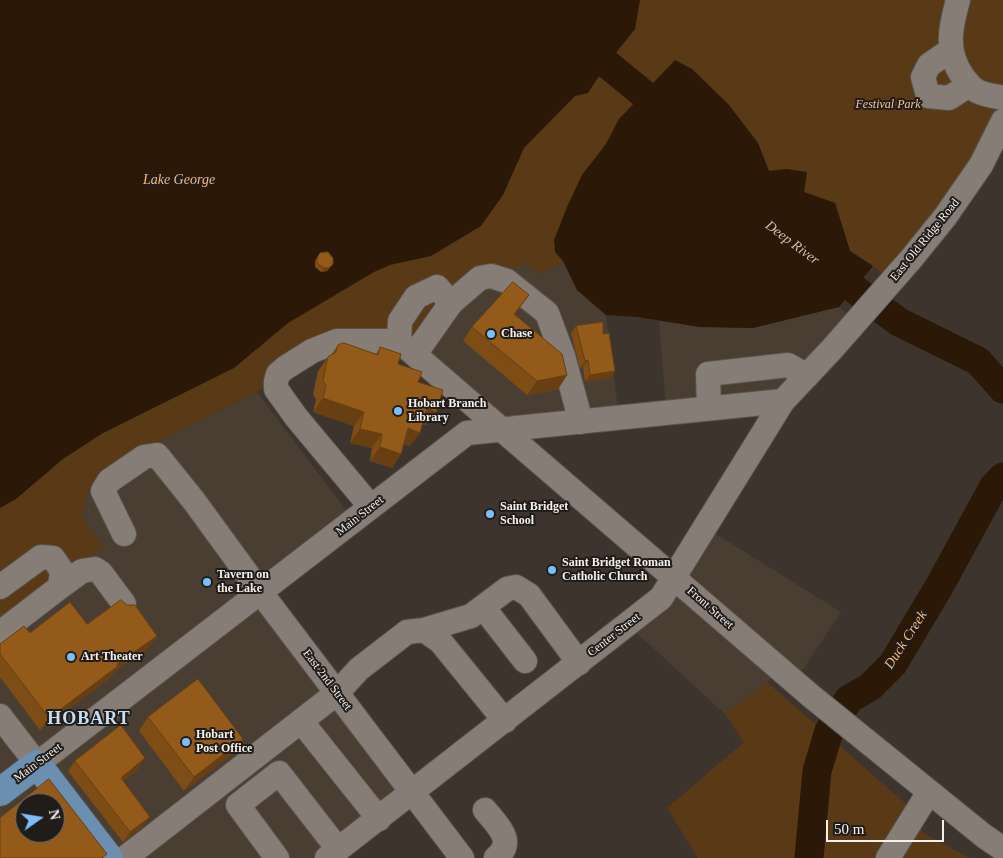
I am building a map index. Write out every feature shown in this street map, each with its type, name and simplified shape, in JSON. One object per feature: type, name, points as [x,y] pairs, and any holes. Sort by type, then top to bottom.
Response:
[{"type":"main road","name":"Main Street","points":[[0,792],[37,764]]},
{"type":"main road","points":[[37,764],[110,858]]},
{"type":"street","points":[[958,0],[952,22],[951,50],[956,67],[969,85],[977,91],[1003,98]]},
{"type":"street","points":[[951,50],[929,65],[923,77],[928,96],[949,98],[969,85]]},
{"type":"street","name":"East Old Ridge Road","points":[[832,349],[945,217],[981,165],[1003,121]]},
{"type":"street","points":[[412,352],[451,303],[480,278],[491,276],[507,281],[547,313],[563,356],[580,422]]},
{"type":"street","points":[[412,352],[400,321],[416,297],[437,286],[451,303]]},
{"type":"street","points":[[372,507],[296,417],[276,389],[276,381],[278,374],[285,368],[337,340],[412,352]]},
{"type":"street","name":"Center Street","points":[[333,854],[661,598],[783,401],[832,349]]},
{"type":"street","name":"Front Street","points":[[412,352],[811,696],[984,836],[1003,849]]},
{"type":"street","points":[[708,408],[708,374],[788,365],[807,376]]},
{"type":"street","name":"Main Street","points":[[37,764],[467,433],[783,401]]},
{"type":"street","name":"East 2nd Street","points":[[124,534],[103,491],[109,481],[144,457],[157,455],[194,501],[261,593],[462,858]]},
{"type":"street","points":[[0,587],[41,557],[53,558],[62,571],[60,587]]},
{"type":"street","points":[[0,633],[82,571],[95,569],[101,573],[124,604]]},
{"type":"street","points":[[125,858],[337,693],[359,669],[407,632],[424,630],[471,616],[507,590],[516,587],[528,595],[579,662]]},
{"type":"street","points":[[483,607],[525,661]]},
{"type":"street","points":[[424,630],[440,641],[505,721]]},
{"type":"street","points":[[0,716],[37,764]]},
{"type":"street","points":[[301,721],[378,819]]},
{"type":"street","points":[[277,858],[238,805],[278,773],[333,854]]},
{"type":"street","points":[[888,858],[929,792]]},
{"type":"street","points":[[485,810],[502,833],[506,844],[505,849],[496,858]]},
{"type":"shaded area","points":[[563,261],[577,290],[606,315],[619,416],[505,427],[418,355],[435,330],[492,279],[525,263],[540,274]]},
{"type":"shaded area","points":[[839,307],[855,319],[781,399],[666,410],[659,321],[700,327],[753,328]]},
{"type":"shaded area","points":[[257,392],[353,519],[37,761],[0,712],[0,640],[82,516],[88,490],[154,444]]},
{"type":"shaded area","points":[[708,529],[841,612],[796,680],[677,577]]},
{"type":"shaded area","points":[[675,581],[780,672],[725,714],[629,626]]},
{"type":"shaded area","points":[[260,595],[410,793],[325,858],[0,858],[0,794]]},
{"type":"shaded area","points":[[0,721],[33,764],[0,789]]},
{"type":"green space","name":"Festival Park","points":[[624,0],[1003,0],[1003,104],[995,125],[974,167],[887,278],[850,251],[835,203],[804,192],[787,169],[769,171],[758,143],[729,105],[692,69],[619,119],[606,144],[582,175],[555,252],[563,261],[540,274],[525,263],[490,280],[435,330],[418,355],[404,362],[382,343],[303,361],[257,392],[154,444],[127,461],[88,490],[82,516],[104,547],[0,640],[0,486]]},
{"type":"green space","points":[[767,682],[922,818],[922,832],[969,858],[698,858],[667,808],[744,742],[725,714]]},
{"type":"water","name":"Lake George","points":[[0,0],[640,0],[635,29],[607,64],[588,93],[575,96],[524,148],[503,195],[481,226],[431,256],[390,265],[374,272],[288,323],[234,368],[103,433],[63,459],[16,499],[0,508]]},
{"type":"water","points":[[675,60],[692,69],[729,105],[758,143],[769,171],[787,169],[807,172],[804,192],[835,203],[850,251],[873,266],[839,307],[753,328],[700,327],[638,317],[606,315],[577,290],[563,261],[555,252],[554,240],[567,207],[582,175],[606,144],[619,119]]},
{"type":"building","points":[[328,252],[333,258],[333,264],[329,268],[324,268],[317,263],[317,258],[320,253]]},
{"type":"building","points":[[513,282],[529,295],[514,314],[562,354],[567,375],[537,381],[472,327]]},
{"type":"building","points":[[603,322],[603,334],[609,333],[615,371],[590,375],[588,360],[585,361],[576,326]]},
{"type":"building","name":"Hobart Branch Library","points":[[344,343],[378,355],[380,347],[401,354],[398,364],[422,372],[418,382],[443,390],[436,412],[427,408],[420,433],[408,428],[401,454],[380,447],[382,434],[360,429],[364,412],[323,398],[326,386],[323,380],[328,357],[336,352],[338,345]]},
{"type":"building","points":[[121,600],[127,605],[135,605],[157,636],[117,664],[118,666],[49,718],[0,654],[0,644],[24,626],[30,633],[70,602],[87,624]]},
{"type":"building","name":"Hobart Post Office","points":[[198,679],[243,739],[194,777],[148,717]]},
{"type":"building","points":[[121,725],[145,758],[121,778],[150,817],[130,832],[75,761]]},
{"type":"building","points":[[49,779],[60,793],[31,793]]},
{"type":"building","points":[[65,800],[107,854],[102,858],[0,858],[0,818],[15,806],[15,843],[65,843]]},
{"type":"waterway","name":"Deep River","points":[[607,64],[673,118]]},
{"type":"waterway","name":"Deep River","points":[[823,266],[899,322],[978,361],[1003,389]]},
{"type":"waterway","name":"Duck Creek","points":[[809,858],[817,771],[829,731],[849,699],[870,687],[893,664],[940,585],[994,486],[1003,477]]},
{"type":"place","name":"Chase","points":[[491,334]]},
{"type":"place","name":"Hobart Branch Library","points":[[398,411]]},
{"type":"place","name":"Saint Bridget School","points":[[490,514]]},
{"type":"place","name":"Saint Bridget Roman Catholic Church","points":[[552,570]]},
{"type":"place","name":"Tavern on the Lake","points":[[207,582]]},
{"type":"place","name":"Art Theater","points":[[71,657]]},
{"type":"place","name":"Hobart Post Office","points":[[186,742]]},
{"type":"district","name":"HOBART","points":[[89,719]]}]
